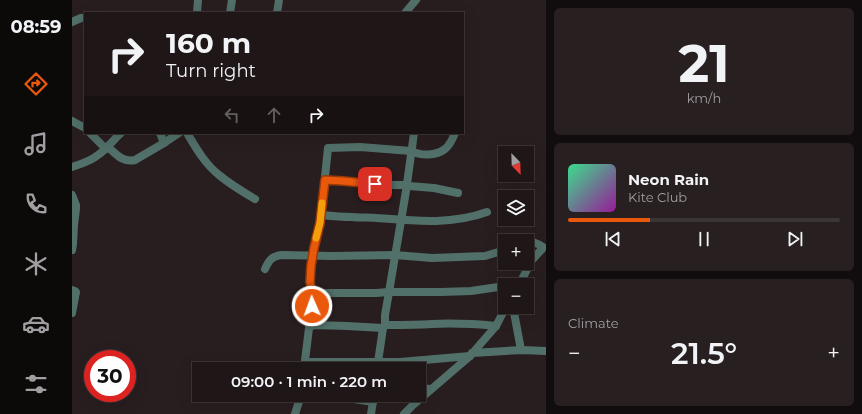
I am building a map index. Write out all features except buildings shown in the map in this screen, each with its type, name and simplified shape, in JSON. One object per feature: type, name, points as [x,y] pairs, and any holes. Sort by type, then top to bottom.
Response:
[{"type":"street","points":[[197,12],[198,0]]},
{"type":"street","points":[[230,12],[232,0]]},
{"type":"street","points":[[277,12],[279,0]]},
{"type":"street","points":[[406,12],[416,0]]},
{"type":"street","points":[[72,22],[81,18]]},
{"type":"street","points":[[72,121],[84,127]]},
{"type":"street","points":[[91,134],[107,148],[123,159],[131,161],[178,134]]},
{"type":"street","points":[[72,167],[95,158],[120,134]]},
{"type":"street","points":[[160,134],[164,143]]},
{"type":"street","points":[[188,134],[203,158],[219,176],[255,200]]},
{"type":"street","points":[[378,362],[414,134]]},
{"type":"street","points":[[305,362],[313,295],[310,282],[313,255],[321,215],[328,148],[354,147],[412,151],[417,154],[424,155],[444,150],[451,143],[455,134]]},
{"type":"street","points":[[325,180],[396,186],[407,185],[434,188],[458,193]]},
{"type":"street","points":[[72,195],[76,205],[74,244],[72,250]]},
{"type":"street","points":[[321,215],[353,218],[432,221],[455,220],[477,216],[487,212]]},
{"type":"street","points":[[534,242],[543,247],[534,258]]},
{"type":"street","points":[[265,269],[272,258],[282,255],[395,255],[432,258],[485,256],[498,252]]},
{"type":"street","points":[[313,295],[315,293],[471,291],[498,287]]},
{"type":"street","points":[[72,290],[76,292],[72,313]]},
{"type":"street","points":[[404,414],[471,355],[496,326],[502,314]]},
{"type":"street","points":[[514,314],[521,350]]},
{"type":"street","points":[[309,327],[315,325],[384,326],[434,324],[478,324],[496,326]]},
{"type":"street","points":[[403,362],[521,350],[546,351]]},
{"type":"street","points":[[311,362],[356,362]]},
{"type":"street","points":[[426,389],[431,389]]},
{"type":"street","points":[[295,414],[299,402]]},
{"type":"street","points":[[372,414],[374,402]]},
{"type":"slow traffic","points":[[316,238],[320,223],[322,203]]},
{"type":"route","points":[[312,306],[313,295],[310,282],[311,266],[320,223],[325,180],[375,184]]}]
